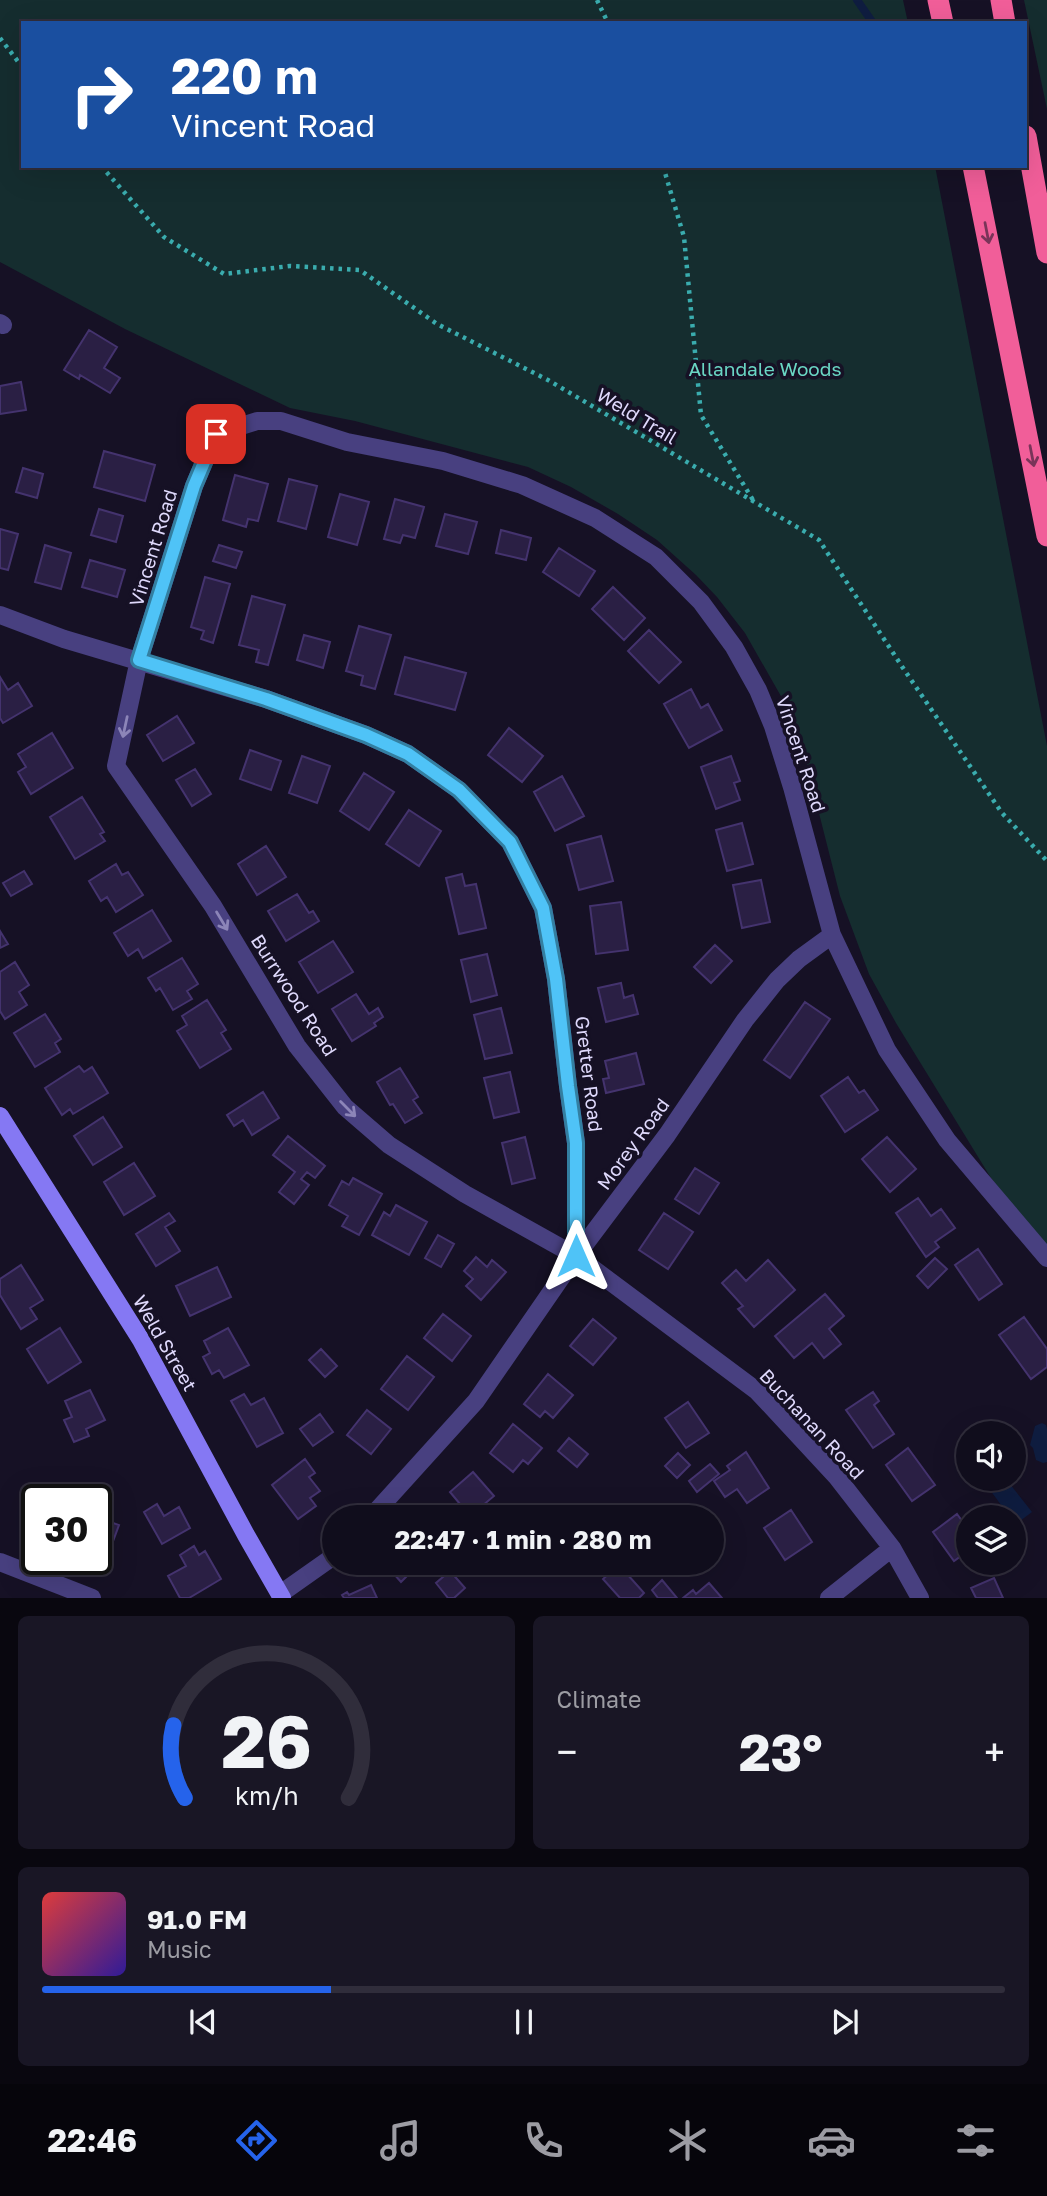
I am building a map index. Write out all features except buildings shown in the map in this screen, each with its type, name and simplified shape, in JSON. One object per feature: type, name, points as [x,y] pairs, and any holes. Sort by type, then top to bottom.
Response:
[{"type":"highway","points":[[939,0],[943,21]]},
{"type":"highway","points":[[1001,0],[1005,21]]},
{"type":"highway","points":[[1027,142],[1047,253]]},
{"type":"highway","points":[[973,168],[1047,536]]},
{"type":"street","name":"Vincent Road","points":[[139,660],[194,486],[216,434],[257,421],[282,421],[347,442],[443,461],[522,485],[595,518],[656,557],[701,603],[734,647],[758,690],[773,726],[832,935],[887,1050],[947,1140],[1047,1258]]},
{"type":"street","name":"Gretter Road","points":[[0,615],[64,639],[266,699],[366,735],[408,754],[459,790],[510,842],[543,908],[556,979],[576,1143],[576,1256]]},
{"type":"street","name":"Burrwood Road","points":[[139,660],[116,766],[213,906],[297,1046],[345,1107],[389,1145],[465,1194],[576,1256]]},
{"type":"street","name":"Morey Road","points":[[382,1505],[476,1401],[576,1256],[667,1135],[745,1020],[784,973],[832,935]]},
{"type":"street","name":"Weld Street","points":[[0,1116],[141,1340],[281,1596]]},
{"type":"street","name":"Buchanan Road","points":[[576,1256],[757,1391],[836,1476],[892,1548],[920,1598]]},
{"type":"street","points":[[829,1598],[892,1548]]},
{"type":"street","points":[[0,1562],[92,1598]]},
{"type":"street","points":[[281,1596],[322,1565]]},
{"type":"path","points":[[597,0],[607,21]]},
{"type":"path","points":[[0,38],[21,65]]},
{"type":"path","name":"Weld Trail","points":[[103,168],[164,237],[224,274],[290,266],[360,270],[437,324],[548,380],[819,540],[1002,813],[1047,861]]},
{"type":"path","points":[[664,168],[684,237],[701,415],[755,502]]},
{"type":"green space","name":"Allandale Woods","points":[[0,0],[903,0],[908,21],[21,21],[21,168],[935,168],[1047,746],[1047,1251],[991,1178],[869,974],[840,896],[804,754],[782,698],[745,633],[696,575],[657,540],[618,514],[571,487],[528,467],[355,421],[290,408],[125,329],[0,262]]},
{"type":"green space","points":[[1024,0],[1047,0],[1047,109]]},
{"type":"water","points":[[1042,1423],[1047,1429],[1047,1462],[1043,1463],[1036,1460],[1030,1445],[1035,1426]]},
{"type":"water","points":[[991,1491],[1015,1491],[1032,1512],[1026,1516],[1026,1505],[1001,1505]]},
{"type":"waterway","points":[[857,0],[872,21]]},
{"type":"route","points":[[216,434],[194,486],[139,660],[266,699],[366,735],[408,754],[459,790],[510,842],[543,908],[556,979],[576,1143],[576,1256]]}]
